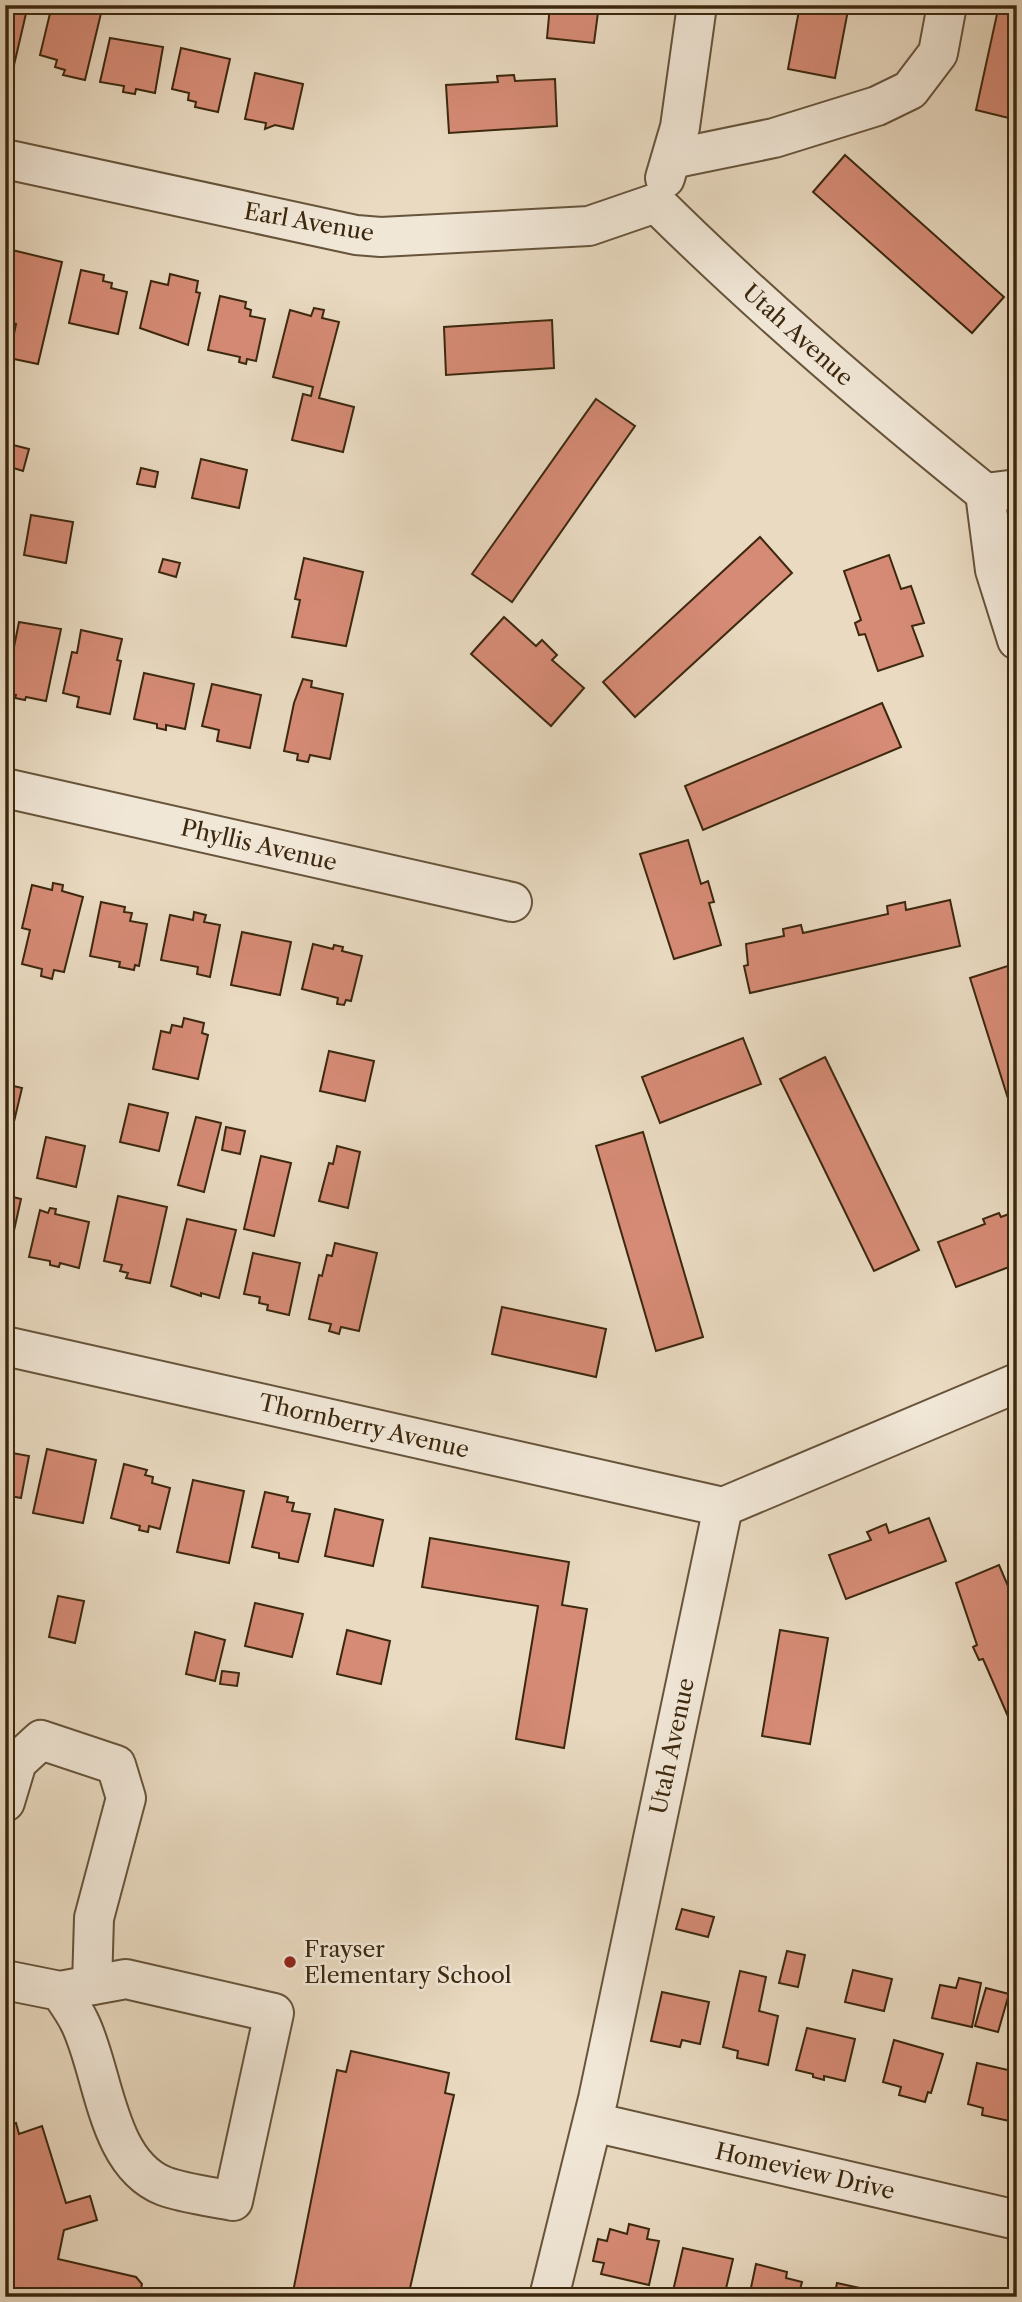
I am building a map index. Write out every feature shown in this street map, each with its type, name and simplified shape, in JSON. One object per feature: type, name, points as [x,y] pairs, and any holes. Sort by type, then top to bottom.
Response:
[{"type":"street","points":[[656,203],[680,127],[696,5]]},
{"type":"street","points":[[672,159],[774,138],[877,106],[911,90],[938,53],[947,5]]},
{"type":"street","name":"Earl Avenue","points":[[5,159],[356,235],[381,237],[589,226],[656,203]]},
{"type":"street","name":"Utah Avenue","points":[[656,203],[699,246],[892,418],[1001,491],[995,570],[1017,640]]},
{"type":"street","name":"Phyllis Avenue","points":[[5,788],[512,902]]},
{"type":"street","name":"Thornberry Avenue","points":[[5,1346],[723,1507]]},
{"type":"street","points":[[723,1507],[1017,1383]]},
{"type":"street","name":"Utah Avenue","points":[[549,2297],[593,2122],[723,1507]]},
{"type":"street","points":[[5,1802],[17,1762],[41,1740],[116,1765],[125,1798],[76,1988],[80,2022],[110,2115],[126,2153],[143,2173],[164,2186],[233,2201],[274,2013],[126,1979],[76,1988],[5,1980]]},
{"type":"street","name":"Homeview Drive","points":[[593,2122],[1017,2220]]},
{"type":"building","points":[[5,5],[28,5],[14,65],[5,63]]},
{"type":"building","points":[[52,5],[103,5],[85,80],[63,75],[65,70],[55,67],[57,60],[40,55]]},
{"type":"building","points":[[550,5],[599,5],[594,43],[547,38]]},
{"type":"building","points":[[800,5],[849,5],[835,78],[788,69]]},
{"type":"building","points":[[999,5],[1017,5],[1017,120],[976,110]]},
{"type":"building","points":[[110,38],[163,47],[155,93],[136,89],[135,94],[123,92],[124,86],[100,82]]},
{"type":"building","points":[[181,48],[230,59],[218,112],[195,107],[196,102],[188,100],[189,93],[172,89]]},
{"type":"building","points":[[255,73],[303,84],[293,129],[275,125],[265,129],[266,123],[245,119]]},
{"type":"building","points":[[514,75],[515,81],[555,79],[557,126],[449,133],[446,85],[498,82],[497,76]]},
{"type":"building","points":[[845,155],[1004,297],[972,333],[813,192]]},
{"type":"building","points":[[12,250],[62,262],[38,364],[9,358],[16,324],[5,321],[5,279]]},
{"type":"building","points":[[81,270],[104,275],[103,281],[112,283],[111,288],[127,292],[118,334],[69,323]]},
{"type":"building","points":[[170,274],[198,281],[196,292],[200,293],[188,345],[140,328],[151,281],[168,285]]},
{"type":"building","points":[[220,296],[246,302],[245,308],[251,310],[250,316],[265,319],[256,361],[247,359],[246,364],[239,362],[240,357],[208,350]]},
{"type":"building","points":[[314,308],[324,310],[322,318],[339,322],[319,398],[354,407],[343,452],[292,440],[303,394],[311,396],[313,387],[273,377],[290,310],[311,316]]},
{"type":"building","points":[[552,320],[554,368],[446,375],[444,327]]},
{"type":"building","points":[[596,399],[635,426],[512,602],[472,574]]},
{"type":"building","points":[[13,445],[29,449],[23,471],[7,466]]},
{"type":"building","points":[[201,459],[247,470],[239,508],[192,498]]},
{"type":"building","points":[[141,468],[158,472],[155,487],[137,484]]},
{"type":"building","points":[[31,515],[73,522],[66,563],[24,555]]},
{"type":"building","points":[[760,537],[792,573],[635,717],[603,682]]},
{"type":"building","points":[[889,555],[901,589],[911,586],[924,623],[912,626],[923,656],[878,671],[865,634],[859,635],[855,623],[861,620],[844,571]]},
{"type":"building","points":[[304,558],[363,572],[346,646],[292,637],[300,600],[295,599]]},
{"type":"building","points":[[163,559],[180,563],[176,577],[159,572]]},
{"type":"building","points":[[504,617],[536,646],[542,640],[557,655],[552,660],[584,688],[551,726],[471,654]]},
{"type":"building","points":[[19,622],[61,629],[46,701],[15,698],[16,695],[5,692],[5,644],[14,647]]},
{"type":"building","points":[[81,630],[122,639],[117,660],[121,661],[110,714],[77,707],[79,697],[63,693],[72,652],[77,653]]},
{"type":"building","points":[[144,673],[194,684],[185,729],[166,725],[166,730],[157,728],[157,724],[134,719]]},
{"type":"building","points":[[303,679],[312,681],[311,687],[343,694],[330,759],[310,755],[308,762],[297,760],[298,754],[284,751],[294,703]]},
{"type":"building","points":[[212,684],[261,695],[250,748],[217,741],[219,730],[202,726]]},
{"type":"building","points":[[882,703],[901,747],[703,830],[685,786]]},
{"type":"building","points":[[688,840],[701,884],[708,881],[714,902],[709,903],[721,945],[674,959],[640,854]]},
{"type":"building","points":[[53,883],[63,885],[62,891],[83,897],[64,972],[54,970],[52,979],[41,976],[42,969],[22,964],[30,930],[22,928],[32,885],[52,890]]},
{"type":"building","points":[[950,900],[960,946],[750,993],[744,966],[748,965],[746,944],[784,936],[783,929],[801,925],[803,933],[888,914],[887,906],[905,902],[906,910]]},
{"type":"building","points":[[101,902],[125,907],[124,912],[132,913],[130,921],[147,924],[139,966],[135,965],[134,970],[119,967],[120,962],[90,956]]},
{"type":"building","points":[[194,912],[206,915],[204,922],[220,925],[210,977],[197,974],[198,967],[161,960],[170,915],[193,920]]},
{"type":"building","points":[[242,932],[291,942],[280,995],[231,985]]},
{"type":"building","points":[[313,944],[333,949],[334,945],[343,947],[342,951],[362,956],[351,1001],[346,1000],[344,1005],[337,1004],[338,998],[302,989]]},
{"type":"building","points":[[1017,963],[1017,1127],[970,978]]},
{"type":"building","points":[[184,1018],[204,1023],[202,1033],[208,1035],[198,1079],[153,1069],[161,1031],[170,1033],[172,1025],[182,1027]]},
{"type":"building","points":[[743,1038],[761,1084],[660,1123],[642,1077]]},
{"type":"building","points":[[329,1051],[374,1061],[365,1101],[320,1091]]},
{"type":"building","points":[[825,1057],[919,1250],[874,1271],[780,1079]]},
{"type":"building","points":[[5,1084],[22,1088],[12,1130],[5,1129]]},
{"type":"building","points":[[129,1104],[168,1113],[159,1151],[120,1142]]},
{"type":"building","points":[[196,1117],[221,1123],[204,1192],[178,1185]]},
{"type":"building","points":[[226,1127],[245,1131],[240,1154],[222,1150]]},
{"type":"building","points":[[643,1132],[703,1337],[656,1351],[596,1146]]},
{"type":"building","points":[[46,1137],[85,1146],[76,1187],[37,1178]]},
{"type":"building","points":[[337,1146],[360,1152],[348,1208],[319,1201],[329,1163],[333,1164]]},
{"type":"building","points":[[261,1156],[291,1163],[274,1236],[244,1229]]},
{"type":"building","points":[[5,1195],[21,1199],[9,1253],[5,1252]]},
{"type":"building","points":[[118,1196],[167,1207],[150,1283],[126,1278],[128,1273],[120,1271],[122,1265],[104,1261]]},
{"type":"building","points":[[50,1208],[56,1209],[55,1214],[89,1222],[79,1268],[60,1263],[59,1267],[50,1265],[50,1261],[29,1257],[40,1210],[48,1213]]},
{"type":"building","points":[[1017,1211],[1017,1264],[956,1287],[938,1242],[985,1224],[983,1219],[999,1213],[1001,1217]]},
{"type":"building","points":[[187,1219],[236,1230],[219,1298],[201,1293],[201,1296],[171,1286]]},
{"type":"building","points":[[335,1243],[377,1253],[359,1331],[341,1327],[339,1334],[329,1331],[331,1324],[309,1319],[319,1275],[322,1276],[327,1255],[332,1256]]},
{"type":"building","points":[[253,1253],[300,1263],[289,1315],[267,1310],[268,1305],[259,1303],[260,1297],[244,1294]]},
{"type":"building","points":[[502,1307],[606,1329],[596,1377],[492,1354]]},
{"type":"building","points":[[5,1440],[8,1441],[7,1445],[14,1446],[12,1453],[29,1456],[21,1498],[5,1495]]},
{"type":"building","points":[[47,1449],[96,1460],[83,1523],[33,1513]]},
{"type":"building","points":[[124,1464],[147,1470],[145,1475],[153,1477],[152,1483],[170,1488],[160,1529],[149,1526],[148,1532],[139,1530],[140,1526],[111,1518]]},
{"type":"building","points":[[193,1480],[244,1491],[229,1563],[177,1552]]},
{"type":"building","points":[[265,1492],[288,1497],[287,1502],[294,1503],[292,1511],[310,1514],[298,1562],[279,1558],[279,1553],[252,1547]]},
{"type":"building","points":[[335,1509],[383,1520],[373,1566],[325,1556]]},
{"type":"building","points":[[929,1518],[946,1561],[846,1599],[829,1555],[871,1540],[867,1532],[886,1524],[889,1533]]},
{"type":"building","points":[[430,1538],[569,1562],[562,1605],[587,1609],[564,1748],[516,1739],[538,1606],[422,1587]]},
{"type":"building","points":[[999,1565],[1017,1607],[1017,1737],[983,1659],[979,1660],[973,1647],[977,1645],[956,1583]]},
{"type":"building","points":[[58,1596],[84,1601],[75,1643],[49,1637]]},
{"type":"building","points":[[255,1603],[303,1614],[292,1657],[245,1646]]},
{"type":"building","points":[[347,1630],[390,1641],[381,1684],[337,1674]]},
{"type":"building","points":[[780,1630],[828,1638],[810,1744],[762,1736]]},
{"type":"building","points":[[195,1632],[225,1640],[215,1681],[186,1674]]},
{"type":"building","points":[[222,1671],[239,1673],[237,1686],[220,1684]]},
{"type":"building","points":[[682,1909],[714,1917],[708,1937],[676,1929]]},
{"type":"building","points":[[787,1951],[805,1955],[798,1987],[779,1983]]},
{"type":"building","points":[[853,1970],[892,1979],[884,2011],[845,2002]]},
{"type":"building","points":[[740,1971],[766,1977],[759,2011],[778,2016],[768,2065],[737,2058],[738,2051],[723,2047]]},
{"type":"building","points":[[959,1978],[981,1983],[972,2027],[932,2018],[940,1985],[956,1988]]},
{"type":"building","points":[[986,1988],[1009,1994],[998,2032],[975,2026]]},
{"type":"building","points":[[662,1992],[709,2002],[700,2044],[682,2040],[680,2047],[651,2041]]},
{"type":"building","points":[[807,2028],[855,2039],[845,2081],[824,2076],[824,2080],[796,2070]]},
{"type":"building","points":[[894,2040],[943,2054],[931,2093],[928,2092],[925,2102],[899,2095],[901,2087],[883,2082]]},
{"type":"building","name":"Frayser Elementary School","points":[[351,2051],[449,2073],[445,2093],[454,2095],[408,2297],[292,2297],[337,2070],[346,2072]]},
{"type":"building","points":[[977,2063],[1017,2072],[1014,2122],[982,2115],[983,2108],[968,2104]]},
{"type":"building","points":[[16,2123],[19,2134],[42,2126],[66,2203],[90,2196],[97,2220],[64,2230],[58,2259],[136,2277],[142,2284],[139,2297],[5,2297],[5,2126]]},
{"type":"building","points":[[629,2224],[649,2229],[647,2239],[659,2241],[649,2285],[601,2274],[604,2263],[593,2261],[598,2239],[607,2241],[610,2229],[627,2234]]},
{"type":"building","points":[[683,2248],[733,2259],[724,2297],[700,2297],[673,2291]]},
{"type":"building","points":[[756,2264],[787,2272],[786,2278],[802,2282],[798,2297],[749,2297]]},
{"type":"building","points":[[837,2283],[869,2290],[867,2296],[872,2297],[834,2297]]},
{"type":"place","name":"Frayser Elementary School","points":[[290,1962]]}]
